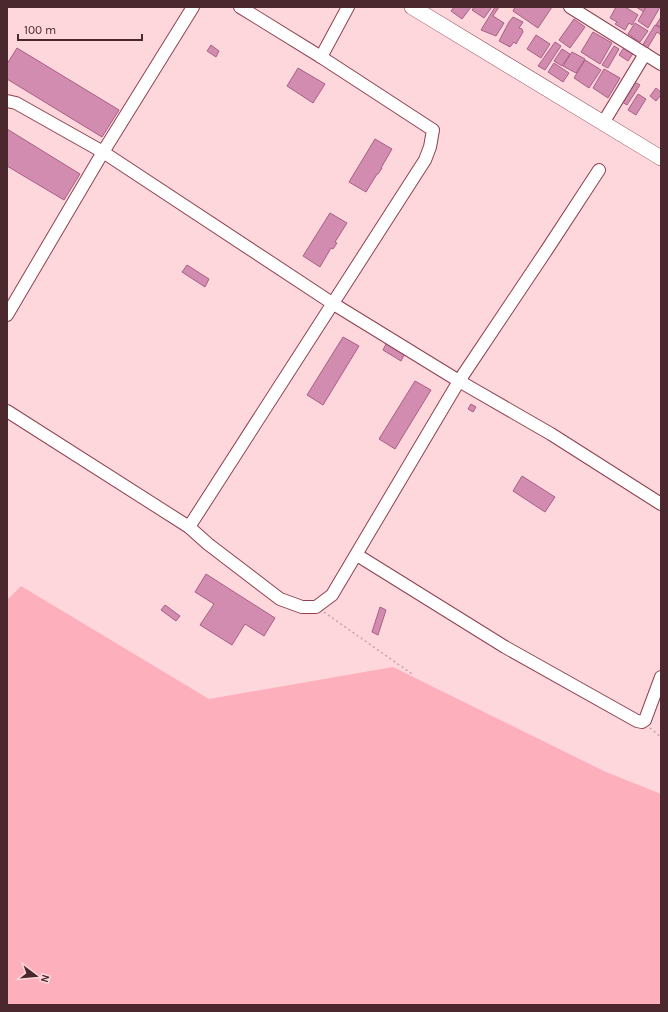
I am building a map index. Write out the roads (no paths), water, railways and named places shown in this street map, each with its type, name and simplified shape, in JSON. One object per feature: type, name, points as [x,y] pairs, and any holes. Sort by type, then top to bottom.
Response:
[{"type":"main road","points":[[412,7],[661,158]]},
{"type":"street","points":[[7,316],[103,152],[193,7]]},
{"type":"street","points":[[189,527],[425,160],[430,147],[433,130],[321,57],[240,7]]},
{"type":"street","points":[[321,57],[348,7]]},
{"type":"street","points":[[570,7],[661,64]]},
{"type":"street","points":[[603,123],[645,54]]},
{"type":"street","points":[[7,101],[16,103],[103,152],[332,303],[459,381],[551,434],[661,504]]},
{"type":"street","points":[[7,410],[189,527],[208,544],[280,599],[302,607],[316,607],[332,595],[459,381],[599,170]]},
{"type":"street","points":[[357,554],[505,647],[636,721],[642,722],[645,720],[661,677]]}]
